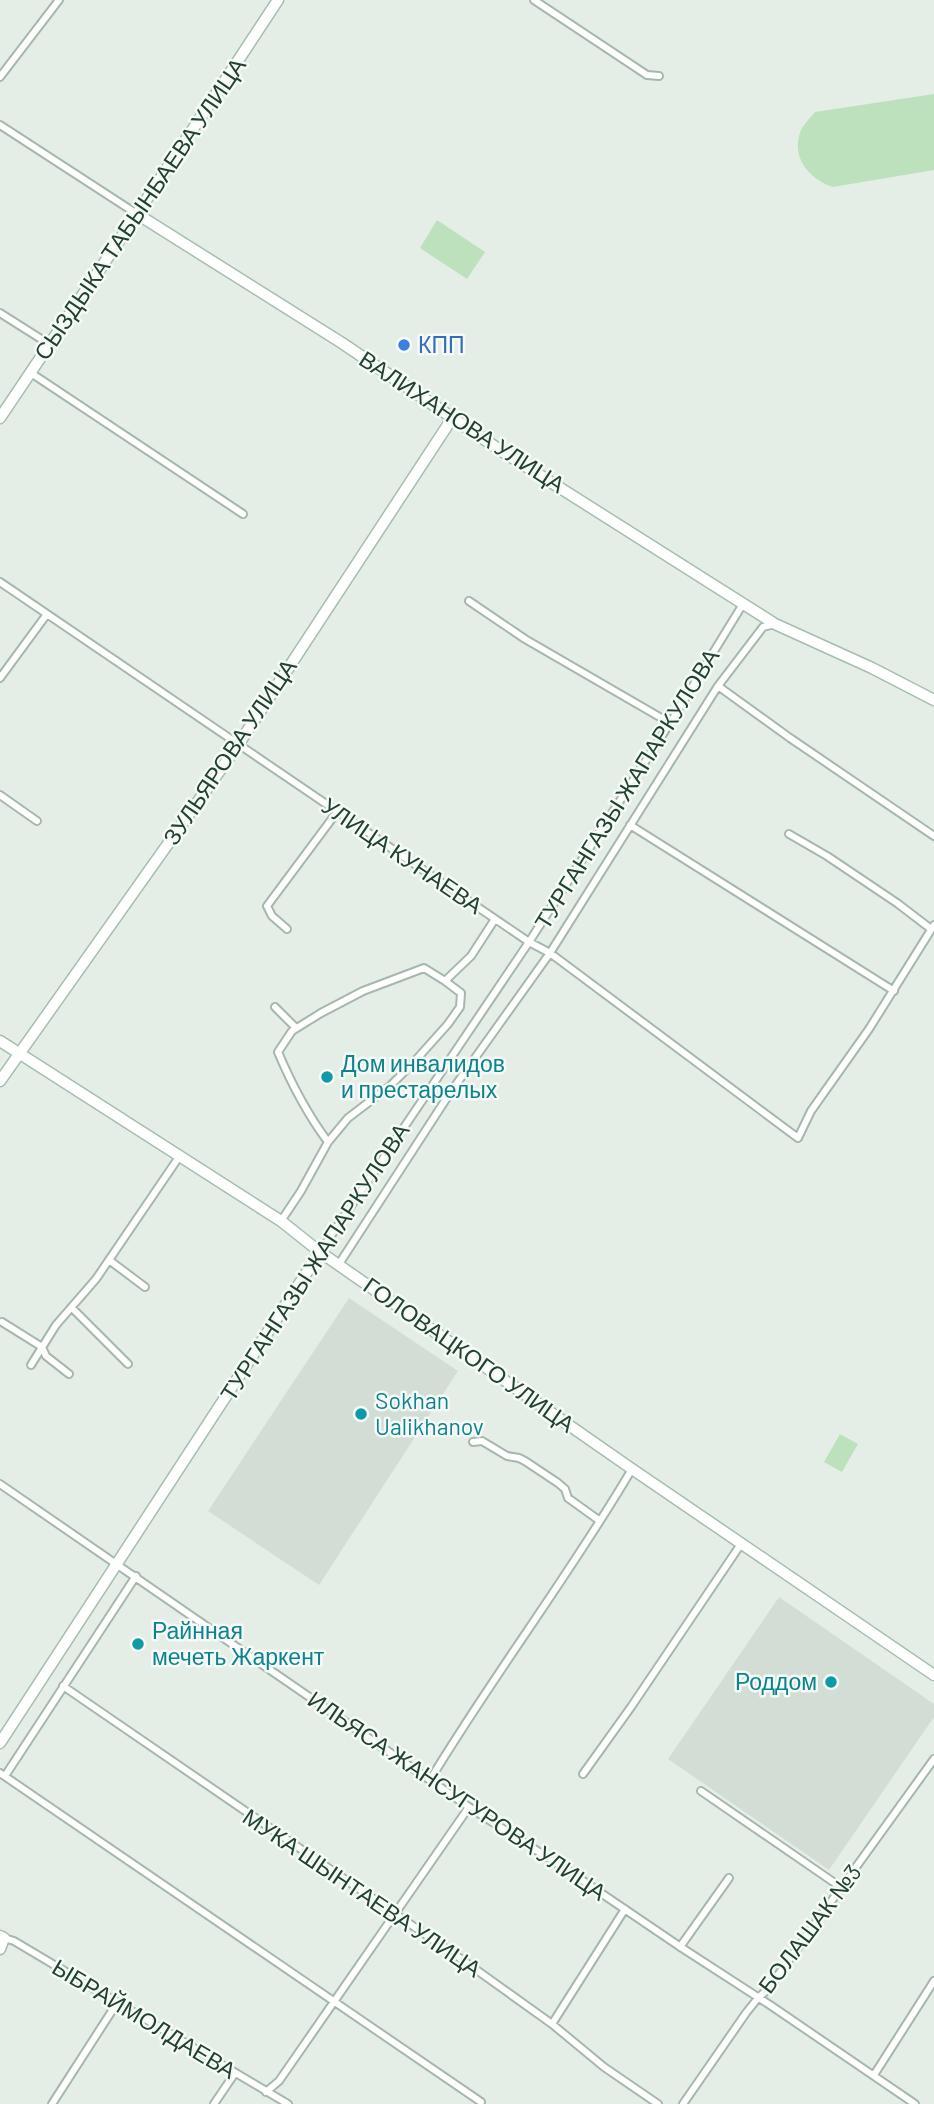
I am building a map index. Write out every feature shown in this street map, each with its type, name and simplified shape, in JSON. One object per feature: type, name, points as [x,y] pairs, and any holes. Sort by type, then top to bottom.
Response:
[{"type":"street","points":[[0,77],[59,0]]},
{"type":"street","name":"СЫЗДЫКА ТАБЫНБАЕВА УЛИЦА","points":[[0,418],[278,0]]},
{"type":"street","points":[[534,0],[647,75],[659,76]]},
{"type":"street","name":"ВАЛИХАНОВА УЛИЦА","points":[[0,125],[342,343],[497,448],[775,624],[872,668],[934,700]]},
{"type":"street","points":[[0,313],[49,344]]},
{"type":"street","points":[[31,373],[243,514]]},
{"type":"street","name":"ЗУЛЬЯРОВА УЛИЦА","points":[[0,1081],[238,745],[453,417]]},
{"type":"street","name":"УЛИЦА КУНАЕВА","points":[[0,582],[529,942],[550,953],[798,1138],[811,1111],[894,991]]},
{"type":"street","points":[[469,601],[525,639],[670,723]]},
{"type":"street","name":"ТУРГАНГАЗЫ ЖАПАРКУЛОВА","points":[[0,1744],[320,1252],[529,942],[743,604]]},
{"type":"street","points":[[0,678],[47,614]]},
{"type":"street","name":"ТУРГАНГАЗЫ ЖАПАРКУЛОВА","points":[[339,1264],[450,1093],[550,953],[718,686],[763,627],[775,624]]},
{"type":"street","points":[[718,686],[934,836]]},
{"type":"street","points":[[0,795],[37,821]]},
{"type":"street","points":[[287,929],[272,916],[267,906],[337,812]]},
{"type":"street","points":[[630,825],[894,991],[932,927],[827,856],[789,834]]},
{"type":"street","points":[[445,981],[471,956],[495,919]]},
{"type":"street","points":[[281,1222],[328,1142],[348,1118],[390,1086],[448,1024],[460,1007],[461,993],[424,968],[363,990],[292,1031],[278,1052],[315,1124],[328,1142]]},
{"type":"street","points":[[275,1007],[296,1028]]},
{"type":"street","name":"ГОЛОВАЦКОГО УЛИЦА","points":[[0,1041],[281,1222],[632,1469],[934,1675]]},
{"type":"street","points":[[31,1365],[56,1325],[109,1260],[178,1157]]},
{"type":"street","points":[[109,1260],[145,1287]]},
{"type":"street","points":[[72,1308],[128,1364]]},
{"type":"street","points":[[2,1322],[42,1347],[46,1356],[69,1374]]},
{"type":"street","points":[[473,1442],[482,1441],[507,1456],[525,1461],[558,1483],[565,1489],[568,1498],[600,1521]]},
{"type":"street","points":[[430,1780],[632,1469]]},
{"type":"street","name":"ИЛЬЯСА ЖАНСУГУРОВА УЛИЦА","points":[[0,1484],[469,1807],[915,2104]]},
{"type":"street","points":[[583,1774],[639,1697],[741,1544]]},
{"type":"street","points":[[135,1576],[122,1600],[3,1774],[481,2102]]},
{"type":"street","name":"МУКА ШЫНТАЕВА УЛИЦА","points":[[63,1686],[552,2024],[604,2067],[658,2104]]},
{"type":"street","name":"БОЛАШАК №3","points":[[685,2102],[934,1759]]},
{"type":"street","points":[[701,1791],[842,1888]]},
{"type":"street","points":[[266,2092],[279,2081],[469,1807]]},
{"type":"street","points":[[680,1947],[729,1878]]},
{"type":"street","points":[[552,2024],[625,1909]]},
{"type":"street","points":[[0,1949],[2,1937]]},
{"type":"street","name":"ЫБРАЙМОЛДАЕВА","points":[[2,1937],[14,1941],[288,2104]]},
{"type":"street","points":[[874,2075],[934,1981]]},
{"type":"street","points":[[52,2104],[117,2003]]},
{"type":"street","points":[[214,2104],[235,2073]]},
{"type":"shaded area","points":[[349,1298],[458,1371],[319,1585],[208,1511]]},
{"type":"shaded area","points":[[779,1597],[934,1704],[934,1717],[829,1870],[668,1759]]},
{"type":"green space","points":[[934,94],[934,170],[833,187],[816,179],[804,166],[798,140],[802,128],[815,112]]},
{"type":"green space","points":[[437,220],[485,252],[467,279],[420,248]]},
{"type":"green space","points":[[840,1434],[858,1444],[842,1472],[824,1462]]},
{"type":"place","name":"КПП","points":[[404,345]]},
{"type":"place","name":"Дом инвалидов и престарелых","points":[[327,1077]]},
{"type":"place","name":"Sokhan Ualikhanov","points":[[361,1414]]},
{"type":"place","name":"Райнная мечеть Жаркент","points":[[138,1644]]},
{"type":"place","name":"Роддом","points":[[831,1682]]}]
